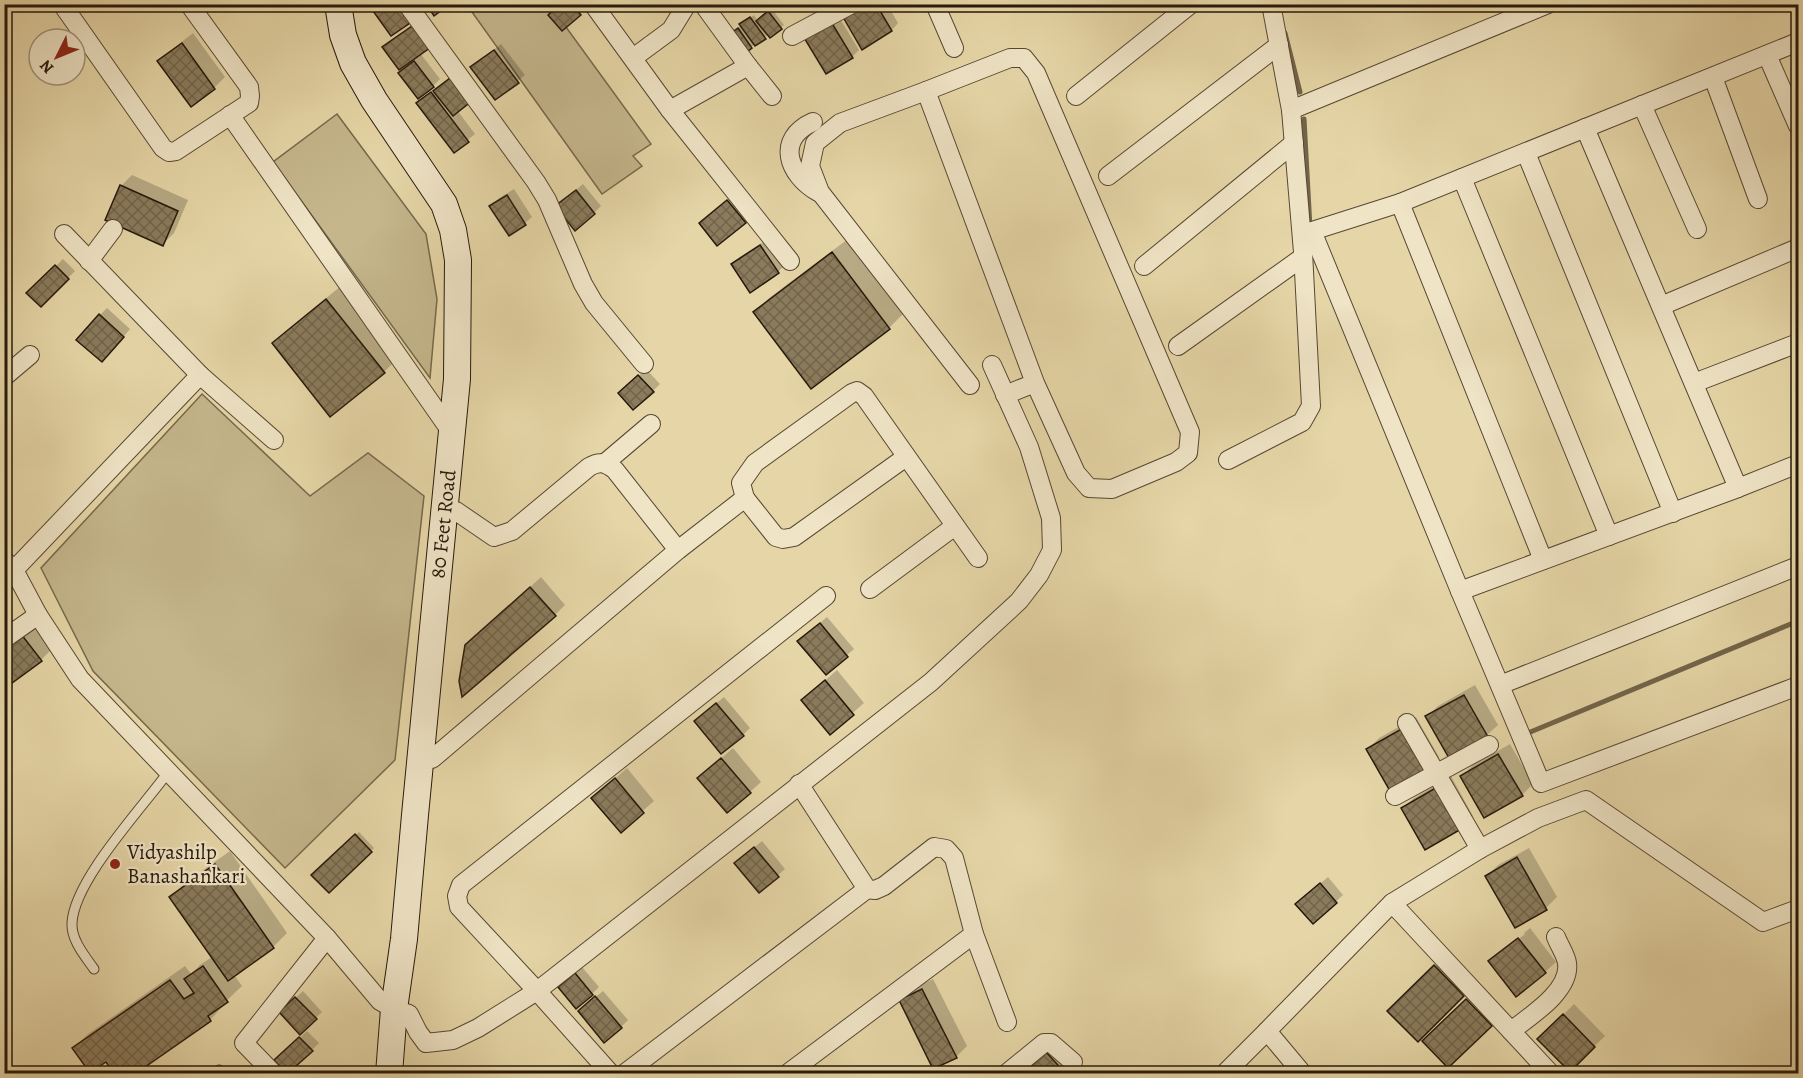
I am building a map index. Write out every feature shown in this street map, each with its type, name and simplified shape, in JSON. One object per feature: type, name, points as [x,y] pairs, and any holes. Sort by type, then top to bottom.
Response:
[{"type":"main road","name":"80 Feet Road","points":[[338,4],[343,35],[363,82],[437,192],[449,217],[458,260],[457,379],[404,939],[403,1074]]},
{"type":"main road","name":"80 Feet Road","points":[[350,4],[354,32],[364,58],[384,93],[447,186],[460,213],[468,243],[470,275],[469,379],[432,759],[402,1011],[389,1074]]},
{"type":"street","points":[[62,4],[163,148],[170,152],[177,151],[249,103],[250,96],[249,87],[189,4]]},
{"type":"street","points":[[407,4],[536,182],[547,200],[575,267],[594,303],[644,364]]},
{"type":"street","points":[[593,4],[670,110],[790,261]]},
{"type":"street","points":[[633,58],[671,30],[687,4]]},
{"type":"street","points":[[703,4],[772,96]]},
{"type":"street","points":[[935,4],[954,48]]},
{"type":"street","points":[[1076,96],[1191,4]]},
{"type":"street","points":[[1228,460],[1302,422],[1311,406],[1303,257],[1291,110],[1271,4]]},
{"type":"street","points":[[1291,110],[1548,4]]},
{"type":"street","points":[[792,36],[840,7]]},
{"type":"street","points":[[1798,42],[1400,203],[1312,231],[1541,783],[1798,686]]},
{"type":"street","points":[[1108,176],[1279,45]]},
{"type":"street","points":[[1767,55],[1798,126]]},
{"type":"street","points":[[926,91],[1035,383],[1076,473],[1089,488],[1112,489],[1176,462],[1188,453],[1190,432],[1036,73],[1023,58],[1010,58],[840,123],[815,142],[810,166],[820,192],[970,385]]},
{"type":"street","points":[[670,110],[748,66]]},
{"type":"street","points":[[1713,76],[1758,198]]},
{"type":"street","points":[[1642,105],[1697,229]]},
{"type":"street","points":[[230,115],[452,433]]},
{"type":"street","points":[[813,122],[805,125],[793,136],[789,147],[791,162],[806,185],[820,192]]},
{"type":"street","points":[[1585,128],[1738,488]]},
{"type":"street","points":[[1144,266],[1294,143]]},
{"type":"street","points":[[1526,153],[1673,513]]},
{"type":"street","points":[[1462,178],[1609,536]]},
{"type":"street","points":[[1400,203],[1543,560]]},
{"type":"street","points":[[89,261],[113,229]]},
{"type":"street","points":[[64,234],[201,375],[274,440]]},
{"type":"street","points":[[1661,306],[1798,248]]},
{"type":"street","points":[[1178,346],[1303,257]]},
{"type":"street","points":[[1694,383],[1798,343]]},
{"type":"street","points":[[4,377],[30,356]]},
{"type":"street","points":[[201,375],[9,565],[38,615],[80,679],[327,938],[380,1001],[402,1011],[426,1043],[453,1040],[478,1028],[537,991],[931,682],[1019,601],[1039,575],[1052,550],[1051,518],[1029,447],[992,365]]},
{"type":"street","points":[[1005,395],[1035,383]]},
{"type":"street","points":[[906,457],[794,537],[783,539],[776,537],[745,498],[741,483],[755,463],[852,393],[857,392],[864,396],[978,558]]},
{"type":"street","points":[[456,511],[494,537],[512,531],[588,467],[605,462],[651,424]]},
{"type":"street","points":[[605,462],[615,470],[678,550]]},
{"type":"street","points":[[1460,591],[1673,513],[1798,464]]},
{"type":"street","points":[[432,759],[678,550],[745,498]]},
{"type":"street","points":[[870,589],[955,526]]},
{"type":"street","points":[[1500,685],[1798,566]]},
{"type":"street","points":[[611,1074],[459,907],[457,896],[461,885],[826,596]]},
{"type":"street","points":[[4,639],[38,615]]},
{"type":"street","points":[[1407,723],[1480,849]]},
{"type":"street","points":[[1395,796],[1489,746]]},
{"type":"street","points":[[799,784],[867,889]]},
{"type":"street","points":[[1224,1074],[1392,903],[1480,849],[1538,818],[1586,800],[1763,922],[1798,909]]},
{"type":"street","points":[[624,1074],[867,889],[875,890],[884,886],[934,847],[946,849],[954,858],[974,934],[1007,1022]]},
{"type":"street","points":[[1392,903],[1551,1074]]},
{"type":"street","points":[[787,1074],[974,934]]},
{"type":"street","points":[[1511,1031],[1552,998],[1564,982],[1567,964],[1556,937]]},
{"type":"street","points":[[274,1074],[244,1043],[327,938]]},
{"type":"street","points":[[1267,1031],[1303,1074]]},
{"type":"street","points":[[1006,1074],[1044,1043],[1051,1043],[1073,1062]]},
{"type":"lane","points":[[94,969],[73,935],[72,923],[81,894],[129,821],[169,771]]},
{"type":"shaded area","points":[[467,5],[550,5],[651,144],[633,156],[642,166],[602,194]]},
{"type":"shaded area","points":[[337,114],[426,234],[437,299],[430,378],[273,162]]},
{"type":"shaded area","points":[[202,394],[310,496],[368,453],[424,496],[395,760],[285,868],[93,671],[41,568]]},
{"type":"building","points":[[383,4],[401,4],[413,21],[391,36],[373,11]]},
{"type":"building","points":[[426,4],[450,4],[434,16]]},
{"type":"building","points":[[560,4],[572,4],[581,15],[562,31],[548,15]]},
{"type":"building","points":[[864,4],[876,4],[892,31],[862,50],[843,17]]},
{"type":"building","points":[[768,11],[782,29],[770,38],[756,21]]},
{"type":"building","points":[[750,17],[766,39],[755,46],[739,24]]},
{"type":"building","points":[[830,20],[853,58],[826,74],[803,36]]},
{"type":"building","points":[[415,24],[431,47],[399,70],[382,47]]},
{"type":"building","points":[[738,28],[752,48],[742,56],[727,36]]},
{"type":"building","points":[[182,43],[215,89],[191,107],[157,61]]},
{"type":"building","points":[[494,50],[519,83],[495,100],[470,67]]},
{"type":"building","points":[[414,61],[434,87],[418,99],[398,73]]},
{"type":"building","points":[[454,75],[473,100],[453,116],[433,91]]},
{"type":"building","points":[[431,92],[469,142],[454,153],[416,103]]},
{"type":"building","points":[[120,185],[178,211],[163,246],[105,220]]},
{"type":"building","points":[[576,190],[595,214],[575,231],[555,206]]},
{"type":"building","points":[[507,195],[526,225],[509,236],[489,206]]},
{"type":"building","points":[[727,200],[746,223],[717,246],[699,223]]},
{"type":"building","points":[[760,245],[779,273],[750,293],[731,264]]},
{"type":"building","points":[[832,252],[890,329],[811,389],[753,312]]},
{"type":"building","points":[[55,265],[69,279],[41,307],[26,293]]},
{"type":"building","points":[[326,299],[385,373],[330,417],[272,343]]},
{"type":"building","points":[[99,314],[124,337],[102,362],[76,340]]},
{"type":"building","points":[[638,375],[654,392],[633,410],[618,393]]},
{"type":"building","points":[[530,587],[556,616],[462,697],[459,681],[465,645]]},
{"type":"building","points":[[820,623],[848,657],[826,675],[797,641]]},
{"type":"building","points":[[21,634],[42,661],[8,686],[4,681],[4,646]]},
{"type":"building","points":[[825,680],[854,715],[830,735],[801,700]]},
{"type":"building","points":[[1464,695],[1488,737],[1449,758],[1425,716]]},
{"type":"building","points":[[716,703],[744,736],[721,754],[694,721]]},
{"type":"building","points":[[1405,727],[1429,769],[1390,791],[1366,749]]},
{"type":"building","points":[[1498,754],[1523,796],[1484,818],[1460,776]]},
{"type":"building","points":[[721,758],[751,793],[727,813],[697,778]]},
{"type":"building","points":[[615,778],[644,813],[621,833],[591,798]]},
{"type":"building","points":[[1439,786],[1463,828],[1425,850],[1401,808]]},
{"type":"building","points":[[355,834],[372,852],[329,893],[311,875]]},
{"type":"building","points":[[754,847],[779,877],[759,893],[734,863]]},
{"type":"building","points":[[1517,857],[1547,910],[1515,928],[1485,876]]},
{"type":"building","points":[[215,864],[274,948],[228,981],[169,897]]},
{"type":"building","points":[[1320,883],[1337,903],[1313,924],[1295,904]]},
{"type":"building","points":[[1518,938],[1546,973],[1516,997],[1488,961]]},
{"type":"building","points":[[1434,965],[1464,996],[1418,1042],[1387,1011]]},
{"type":"building","points":[[203,966],[228,1002],[208,1016],[211,1021],[135,1074],[124,1074],[122,1070],[114,1074],[106,1062],[90,1073],[72,1048],[170,980],[184,999],[194,993],[184,979]]},
{"type":"building","points":[[575,973],[593,995],[576,1009],[558,987]]},
{"type":"building","points":[[922,989],[957,1058],[933,1069],[899,1000]]},
{"type":"building","points":[[595,996],[622,1028],[604,1043],[578,1011]]},
{"type":"building","points":[[295,997],[317,1019],[300,1035],[279,1012]]},
{"type":"building","points":[[1466,999],[1492,1026],[1448,1068],[1422,1041]]},
{"type":"building","points":[[1563,1014],[1595,1047],[1570,1072],[1537,1039]]},
{"type":"building","points":[[299,1037],[313,1051],[287,1074],[274,1060]]},
{"type":"building","points":[[1046,1052],[1066,1074],[1036,1074],[1030,1067]]},
{"type":"waterway","points":[[1285,33],[1300,92]]},
{"type":"waterway","points":[[1304,119],[1310,228]]},
{"type":"waterway","points":[[1523,735],[1798,621]]},
{"type":"place","name":"Vidyashilp Banashankari","points":[[115,864]]}]
